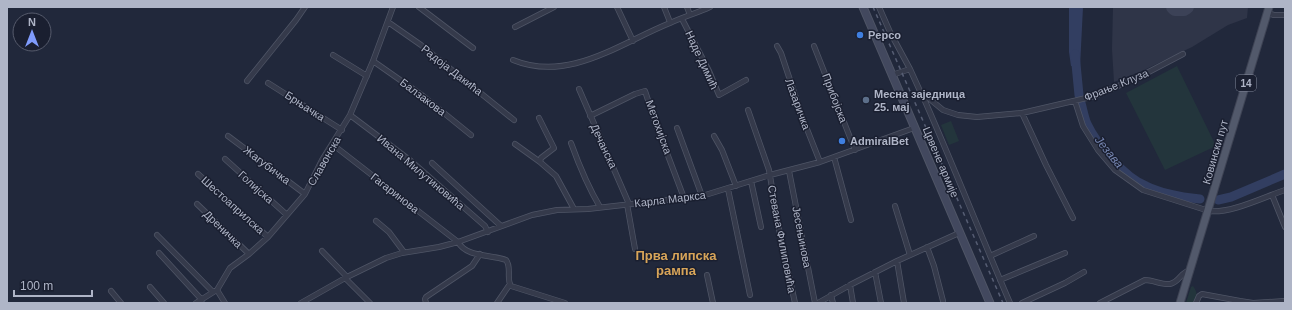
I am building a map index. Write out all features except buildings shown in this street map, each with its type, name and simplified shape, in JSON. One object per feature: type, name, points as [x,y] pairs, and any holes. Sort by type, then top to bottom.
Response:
[{"type":"main road","name":"Црвене армије","points":[[863,7],[990,303]]},
{"type":"main road","name":"Ковински пут","points":[[1180,303],[1209,211],[1268,10]]},
{"type":"street","points":[[247,81],[305,7]]},
{"type":"street","name":"Славонска","points":[[196,303],[215,291],[230,268],[268,237],[306,194],[322,160],[350,115],[373,61],[393,7]]},
{"type":"street","points":[[419,7],[473,48]]},
{"type":"street","points":[[515,27],[554,7]]},
{"type":"street","points":[[617,7],[633,41]]},
{"type":"street","points":[[664,7],[670,22]]},
{"type":"street","points":[[687,7],[690,15]]},
{"type":"street","points":[[513,60],[525,65],[537,67],[553,67],[584,62],[633,41],[670,22],[710,7]]},
{"type":"street","name":"Фрање Клуза","points":[[879,7],[920,91],[943,110],[958,115],[977,117],[1022,113],[1095,96],[1141,76],[1183,54]]},
{"type":"street","points":[[1268,10],[1274,15],[1285,15]]},
{"type":"street","name":"Наде Димић","points":[[682,18],[709,71],[719,95],[746,80]]},
{"type":"street","name":"Радоја Дакића","points":[[388,22],[439,60],[514,120]]},
{"type":"street","name":"Лазаричка","points":[[777,46],[781,53],[803,119],[820,162]]},
{"type":"street","name":"Прибојска","points":[[814,46],[855,150]]},
{"type":"street","points":[[333,55],[367,76]]},
{"type":"street","name":"Балзакова","points":[[373,61],[422,96],[471,135]]},
{"type":"street","points":[[892,75],[910,69]]},
{"type":"street","name":"Брњачка","points":[[268,83],[342,130]]},
{"type":"street","name":"Дечанска","points":[[579,89],[628,204]]},
{"type":"street","name":"Метохијска","points":[[590,116],[635,94],[645,91],[684,198]]},
{"type":"street","points":[[920,91],[1010,303]]},
{"type":"street","points":[[1075,101],[1083,126],[1098,150],[1115,170],[1143,190],[1209,211],[1219,212],[1285,190]]},
{"type":"street","name":"Стевана Филиповића","points":[[748,110],[770,175],[795,303]]},
{"type":"street","points":[[1022,113],[1046,165],[1074,218]]},
{"type":"street","name":"Ивана Милутиновића","points":[[350,115],[411,161],[485,226],[488,232]]},
{"type":"street","points":[[539,118],[554,148],[541,158],[540,162]]},
{"type":"street","points":[[677,128],[702,196]]},
{"type":"street","name":"Карла Маркса","points":[[301,303],[346,277],[386,258],[404,252],[439,247],[458,242],[532,215],[557,210],[702,196],[770,175],[820,162],[914,128]]},
{"type":"street","name":"Жагубичка","points":[[228,136],[306,194]]},
{"type":"street","points":[[714,136],[722,150],[736,186]]},
{"type":"street","points":[[571,143],[580,167],[600,207]]},
{"type":"street","name":"Гагаринова","points":[[332,144],[458,242],[463,249],[503,259],[507,262],[510,284]]},
{"type":"street","points":[[515,144],[556,176],[574,209]]},
{"type":"street","points":[[834,157],[850,220]]},
{"type":"street","name":"Голијска","points":[[225,159],[288,215]]},
{"type":"street","points":[[432,163],[501,226]]},
{"type":"street","name":"Јесењинова","points":[[789,171],[815,303]]},
{"type":"street","name":"Шестоаприлска","points":[[198,174],[268,237]]},
{"type":"street","points":[[751,181],[760,227]]},
{"type":"street","points":[[728,189],[750,295]]},
{"type":"street","points":[[1272,194],[1285,227]]},
{"type":"street","name":"Дреничка","points":[[197,204],[249,254]]},
{"type":"street","name":"Карла Маркса","points":[[628,204],[635,249]]},
{"type":"street","points":[[895,206],[910,255]]},
{"type":"street","points":[[376,221],[389,232],[404,252]]},
{"type":"street","points":[[818,303],[897,261],[959,233]]},
{"type":"street","points":[[157,234],[215,291],[225,303]]},
{"type":"street","points":[[990,256],[1034,236]]},
{"type":"street","points":[[927,247],[934,266],[943,301]]},
{"type":"street","points":[[322,251],[370,303]]},
{"type":"street","points":[[159,252],[202,300]]},
{"type":"street","points":[[1000,280],[1065,253]]},
{"type":"street","points":[[426,303],[426,297],[472,266],[480,254]]},
{"type":"street","points":[[897,261],[904,303]]},
{"type":"street","points":[[1100,303],[1145,280],[1172,284],[1177,281],[1184,272],[1191,270]]},
{"type":"street","points":[[875,272],[881,303]]},
{"type":"street","points":[[1022,303],[1065,283],[1084,272]]},
{"type":"street","points":[[707,275],[712,303]]},
{"type":"street","points":[[497,303],[510,284],[511,286],[565,303]]},
{"type":"street","points":[[850,285],[853,303]]},
{"type":"street","points":[[150,287],[164,303]]},
{"type":"street","points":[[111,291],[121,303]]},
{"type":"street","points":[[1196,303],[1199,296],[1202,294],[1253,303],[1285,301]]},
{"type":"street","points":[[831,295],[833,303]]},
{"type":"shaded area","points":[[1113,7],[1248,7],[1247,18],[1228,25],[1192,47],[1142,71],[1114,82],[1112,49]]},
{"type":"shaded area","points":[[1177,66],[1216,146],[1165,170],[1126,93]]},
{"type":"shaded area","points":[[951,121],[959,141],[949,145],[941,125]]},
{"type":"shaded area","points":[[1193,286],[1196,290],[1196,294],[1193,303],[1186,303],[1191,287]]},
{"type":"water","points":[[1069,7],[1083,7],[1080,67],[1071,66],[1069,52]]},
{"type":"waterway","name":"Језава","points":[[1075,54],[1079,95]]},
{"type":"waterway","name":"Језава","points":[[1081,103],[1087,124],[1097,141],[1120,168],[1138,182],[1146,186],[1165,193],[1200,199]]},
{"type":"waterway","name":"Језава","points":[[1218,200],[1231,197],[1285,174]]},
{"type":"taxiway","points":[[1173,7],[1175,9],[1184,9],[1187,7]]},
{"type":"railway","points":[[873,7],[1003,303]]},
{"type":"place","name":"Pepco","points":[[860,35]]},
{"type":"place","name":"Месна заједница 25. мај","points":[[866,100]]},
{"type":"place","name":"AdmiralBet","points":[[842,141]]},
{"type":"district","name":"Прва липска рампа","points":[[676,262]]}]
